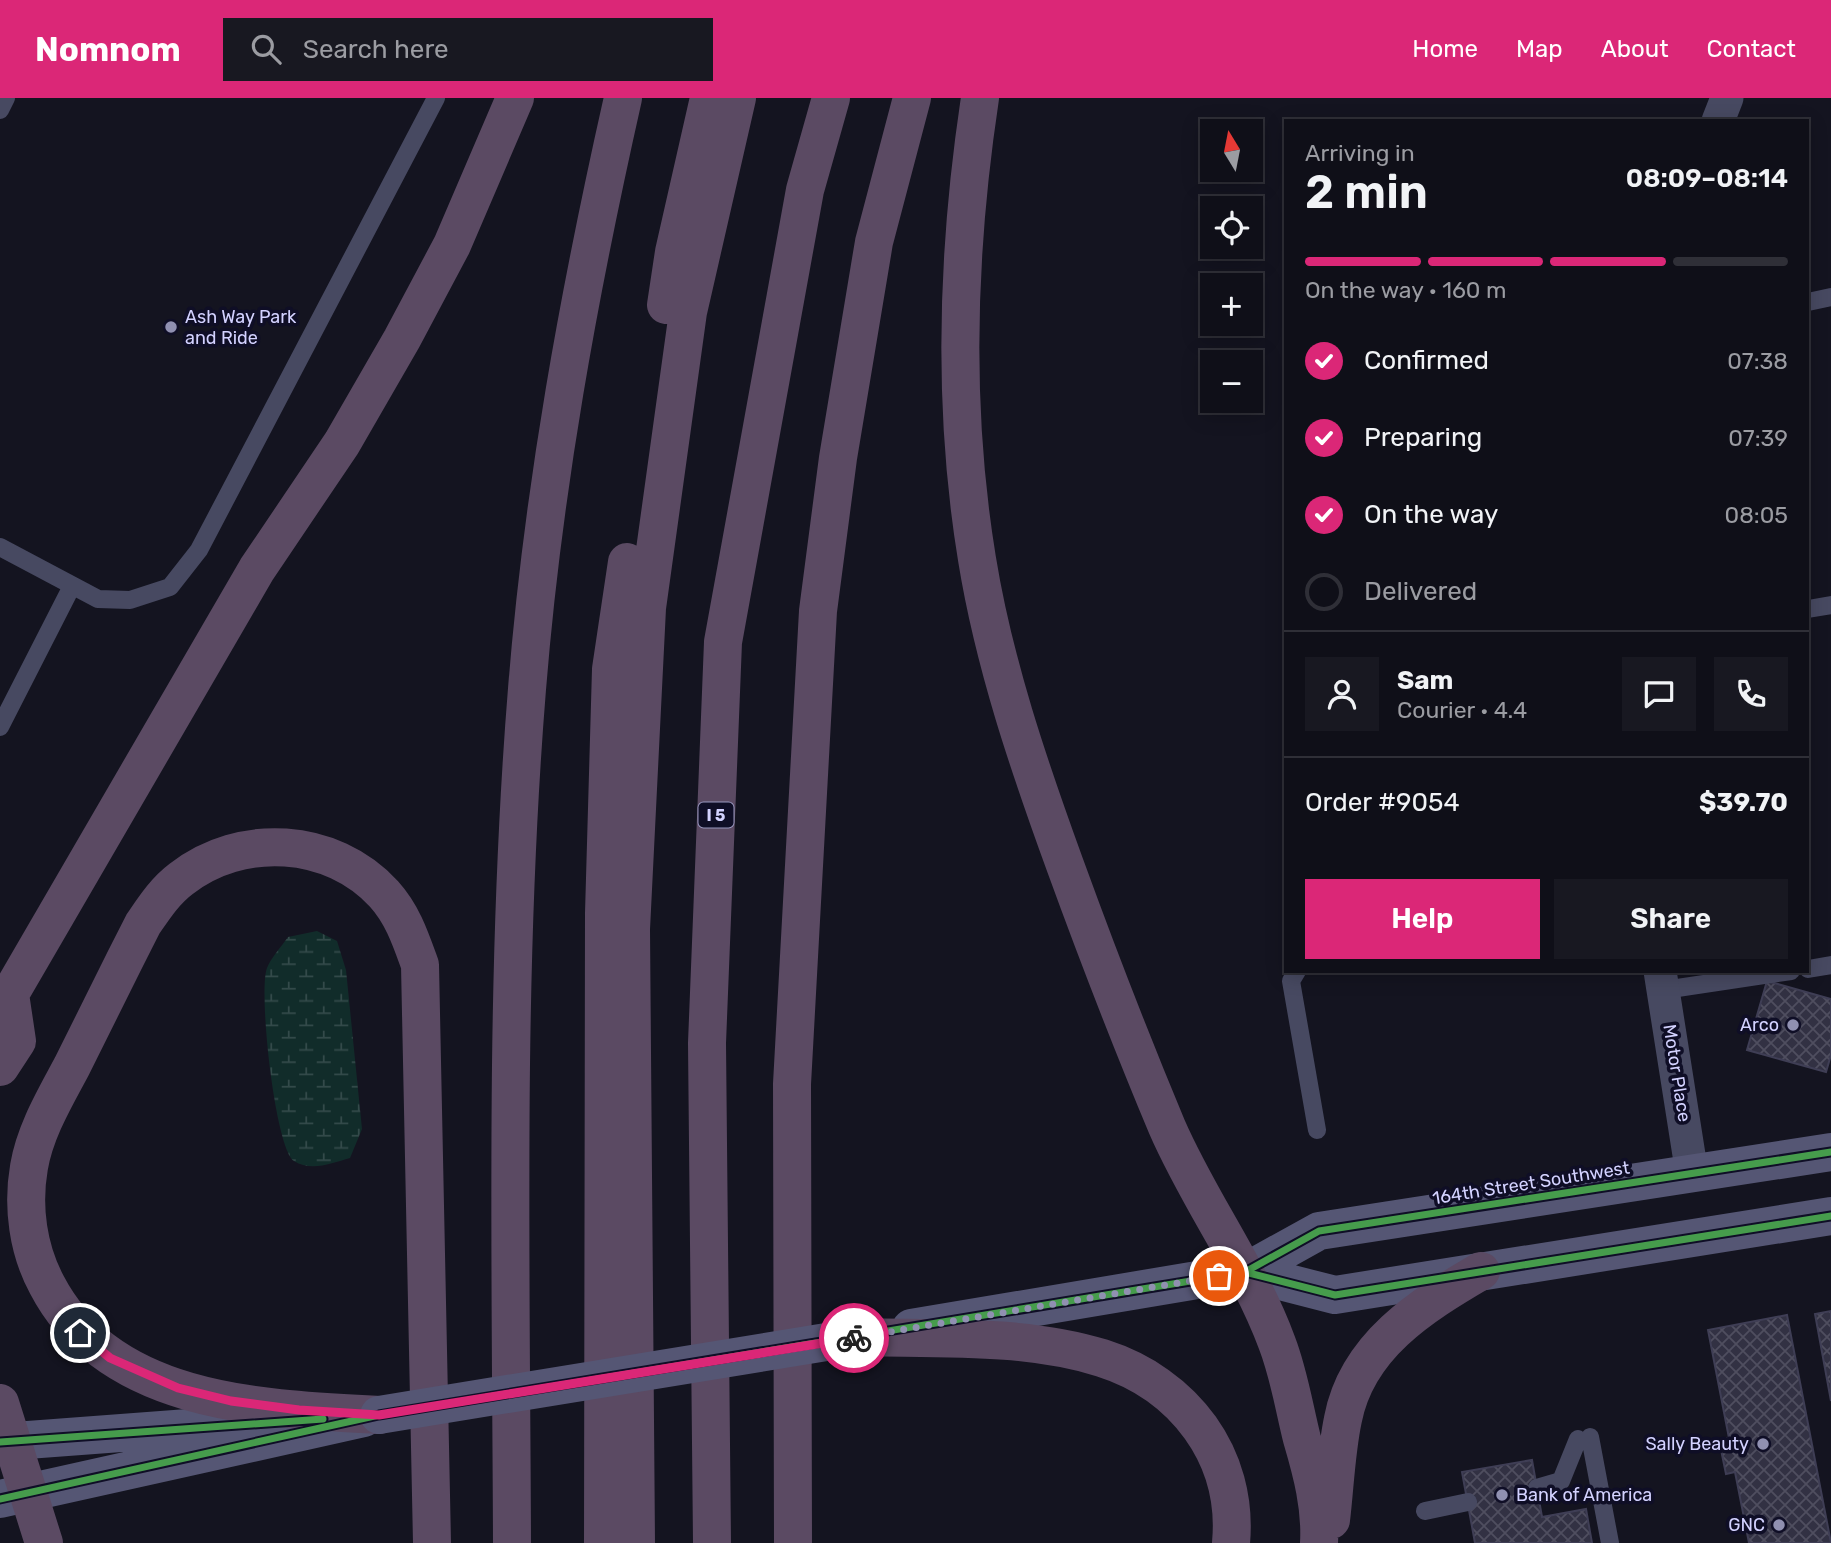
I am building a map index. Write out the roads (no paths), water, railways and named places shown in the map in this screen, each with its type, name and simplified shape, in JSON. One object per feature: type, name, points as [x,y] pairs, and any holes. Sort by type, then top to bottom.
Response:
[{"type":"highway","points":[[0,1067],[17,1041],[5,998],[257,569],[342,443],[402,339],[452,245],[515,98]]},
{"type":"highway","points":[[512,1543],[512,1015],[517,852],[527,688],[544,523],[568,360],[623,98]]},
{"type":"highway","points":[[603,1543],[604,913],[611,669],[674,251],[709,98]]},
{"type":"highway","points":[[636,1543],[631,929],[647,608],[688,312],[737,98]]},
{"type":"highway","name":"I 5","points":[[712,1543],[707,1043],[723,642],[805,190],[831,98]]},
{"type":"highway","points":[[793,1543],[792,1084],[818,611],[838,458],[874,242],[912,98]]},
{"type":"highway","points":[[980,98],[963,256],[960,382],[971,518],[997,655],[1037,789],[1091,936],[1159,1107],[1181,1155],[1245,1272],[1278,1345],[1314,1484],[1321,1521],[1319,1543]]},
{"type":"highway","points":[[379,1415],[299,1410],[231,1401],[148,1377],[110,1358],[80,1333],[56,1304],[40,1272],[29,1238],[26,1200],[29,1166],[40,1127],[143,924],[158,901],[181,879],[218,857],[246,849],[271,846],[305,849],[341,861],[366,877],[385,895],[404,921],[420,965],[432,1543]]},
{"type":"highway","points":[[1326,1543],[1343,1417],[1352,1390],[1370,1356],[1388,1335],[1422,1307],[1481,1271]]},
{"type":"highway","points":[[857,1337],[964,1340],[1050,1347],[1102,1358],[1157,1385],[1187,1408],[1212,1444],[1229,1493],[1231,1543]]},
{"type":"highway","points":[[0,1403],[15,1497],[44,1543]]},
{"type":"main road","name":"164th Street Southwest","points":[[15,1497],[379,1415],[1245,1272],[1319,1230],[1831,1152]]},
{"type":"main road","name":"164th Street Southwest","points":[[1245,1272],[1335,1296],[1831,1216]]},
{"type":"main road","name":"164th Street Southwest","points":[[6,1441],[379,1415]]},
{"type":"street","points":[[1719,119],[1727,98]]},
{"type":"street","name":"Motor Place","points":[[1662,981],[1692,1174]]},
{"type":"lane","points":[[0,547],[98,599],[130,600],[170,587],[199,550],[436,98]]},
{"type":"lane","points":[[1809,302],[1831,297]]},
{"type":"lane","points":[[0,727],[72,586]]},
{"type":"lane","points":[[1809,609],[1831,605]]},
{"type":"lane","points":[[1809,969],[1831,965]]},
{"type":"lane","points":[[1296,973],[1291,981],[1317,1130]]},
{"type":"lane","points":[[1662,981],[1765,973]]},
{"type":"lane","points":[[1537,1488],[1561,1481],[1584,1438],[1610,1543]]},
{"type":"lane","points":[[1424,1511],[1468,1502]]},
{"type":"place","name":"Ash Way Park and Ride","points":[[171,327]]},
{"type":"place","name":"Arco","points":[[1793,1025]]},
{"type":"place","name":"Sally Beauty","points":[[1763,1444]]},
{"type":"place","name":"Bank of America","points":[[1502,1495]]},
{"type":"place","name":"GNC","points":[[1779,1525]]}]
